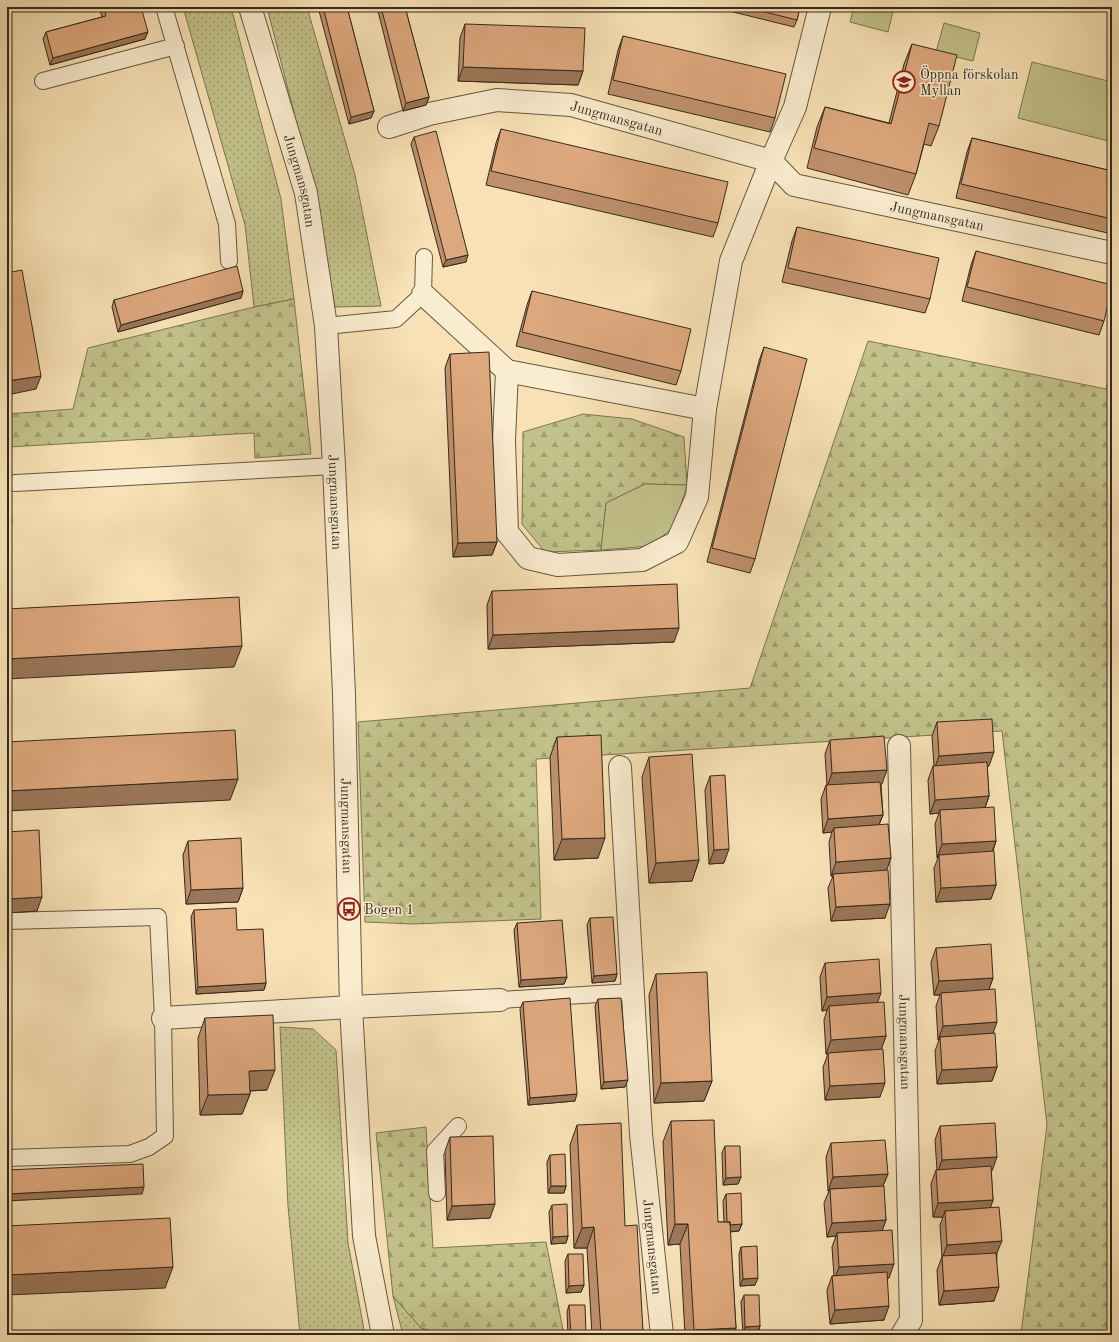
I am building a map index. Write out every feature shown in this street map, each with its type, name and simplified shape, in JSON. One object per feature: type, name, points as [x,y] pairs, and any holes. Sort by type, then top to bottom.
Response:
[{"type":"street","name":"Jungmansgatan","points":[[250,7],[306,193],[326,326],[344,694],[351,1007],[364,1236],[383,1335]]},
{"type":"street","points":[[507,371],[504,440],[507,532],[528,558],[558,565],[642,560],[677,542],[697,497],[705,409],[731,261],[795,106],[820,7]]},
{"type":"street","name":"Jungmansgatan","points":[[389,127],[429,114],[497,100],[571,105],[771,161],[794,184],[1112,253]]},
{"type":"street","points":[[423,294],[507,371],[705,409]]},
{"type":"street","name":"Jungmansgatan","points":[[899,746],[911,1320],[902,1335]]},
{"type":"street","name":"Jungmansgatan","points":[[620,767],[641,1134],[662,1335]]},
{"type":"street","points":[[162,1018],[500,1000]]},
{"type":"lane","points":[[164,7],[227,224],[229,261]]},
{"type":"lane","points":[[43,82],[176,46]]},
{"type":"lane","points":[[326,326],[396,319],[423,294],[424,257]]},
{"type":"lane","points":[[15,483],[334,466]]},
{"type":"lane","points":[[7,921],[158,917],[162,1018],[164,1136],[149,1147],[130,1154],[7,1158]]},
{"type":"lane","points":[[500,1000],[632,992]]},
{"type":"lane","points":[[437,1192],[435,1151],[458,1126]]},
{"type":"green space","points":[[183,7],[231,7],[281,199],[294,299],[254,307],[245,225]]},
{"type":"green space","points":[[267,7],[307,7],[355,175],[381,306],[335,307],[315,195]]},
{"type":"green space","points":[[854,7],[894,7],[888,32],[850,22]]},
{"type":"green space","points":[[944,23],[980,33],[973,61],[936,52]]},
{"type":"green space","points":[[1032,62],[1112,82],[1112,142],[1018,118]]},
{"type":"green space","points":[[294,299],[311,454],[255,458],[254,433],[8,447],[12,523],[7,524],[7,414],[73,409],[88,348],[254,307]]},
{"type":"green space","points":[[868,341],[1106,389],[1112,365],[1112,1335],[1020,1335],[1047,1125],[1002,731],[536,759],[541,919],[413,924],[365,922],[358,722],[750,688]]},
{"type":"green space","points":[[583,414],[632,419],[684,437],[687,485],[645,484],[606,503],[601,550],[545,552],[522,524],[523,432]]},
{"type":"green space","points":[[645,484],[687,485],[674,527],[650,546],[601,550],[606,503]]},
{"type":"green space","points":[[280,1027],[313,1029],[336,1050],[348,1243],[365,1335],[300,1335],[288,1206]]},
{"type":"green space","points":[[426,1127],[433,1248],[546,1242],[564,1335],[445,1335],[421,1328],[393,1296],[376,1133]]},
{"type":"green space","points":[[393,1296],[421,1328],[445,1335],[403,1335]]},
{"type":"building","points":[[104,7],[141,7],[148,32],[53,58],[46,32],[106,16]]},
{"type":"building","points":[[323,7],[347,7],[374,111],[351,117]]},
{"type":"building","points":[[381,7],[405,7],[429,97],[406,103]]},
{"type":"building","points":[[745,7],[800,7],[797,20]]},
{"type":"building","points":[[465,24],[585,28],[583,71],[463,67]]},
{"type":"building","points":[[623,36],[786,74],[775,118],[613,80]]},
{"type":"building","points":[[912,44],[957,55],[939,126],[929,123],[916,174],[814,148],[825,107],[891,124]]},
{"type":"building","points":[[501,129],[728,182],[718,223],[491,171]]},
{"type":"building","points":[[436,131],[468,255],[446,260],[414,137]]},
{"type":"building","points":[[972,138],[1112,171],[1112,219],[961,184]]},
{"type":"building","points":[[797,227],[939,258],[930,299],[788,268]]},
{"type":"building","points":[[7,246],[12,272],[22,270],[41,376],[7,381]]},
{"type":"building","points":[[976,251],[1112,285],[1104,321],[967,287]]},
{"type":"building","points":[[237,266],[243,291],[121,325],[114,300]]},
{"type":"building","points":[[532,291],[691,329],[681,371],[522,332]]},
{"type":"building","points":[[764,347],[807,359],[755,559],[712,548]]},
{"type":"building","points":[[489,352],[497,542],[458,543],[450,354]]},
{"type":"building","points":[[677,584],[679,628],[493,635],[492,591]]},
{"type":"building","points":[[239,597],[242,646],[7,659],[7,609]]},
{"type":"building","points":[[992,719],[994,752],[939,756],[937,722]]},
{"type":"building","points":[[235,730],[238,779],[7,791],[7,742]]},
{"type":"building","points":[[601,735],[605,838],[562,839],[557,737]]},
{"type":"building","points":[[884,736],[887,770],[832,773],[830,740]]},
{"type":"building","points":[[692,754],[699,860],[656,863],[649,757]]},
{"type":"building","points":[[987,762],[989,796],[935,800],[933,766]]},
{"type":"building","points":[[725,775],[729,849],[714,850],[710,776]]},
{"type":"building","points":[[880,782],[883,815],[828,819],[826,785]]},
{"type":"building","points":[[994,807],[996,841],[942,844],[940,810]]},
{"type":"building","points":[[888,824],[891,858],[836,862],[834,828]]},
{"type":"building","points":[[39,830],[42,897],[9,899],[7,832]]},
{"type":"building","points":[[241,838],[243,888],[191,890],[188,841]]},
{"type":"building","points":[[994,851],[996,885],[941,888],[939,855]]},
{"type":"building","points":[[888,870],[890,904],[836,907],[833,874]]},
{"type":"building","points":[[236,908],[237,930],[263,929],[266,983],[198,987],[194,910]]},
{"type":"building","points":[[613,917],[617,974],[594,976],[590,918]]},
{"type":"building","points":[[562,920],[567,977],[521,980],[517,923]]},
{"type":"building","points":[[991,944],[993,978],[939,981],[936,948]]},
{"type":"building","points":[[879,959],[881,993],[827,997],[825,963]]},
{"type":"building","points":[[707,972],[712,1081],[661,1083],[656,974]]},
{"type":"building","points":[[995,989],[997,1022],[943,1026],[941,993]]},
{"type":"building","points":[[570,998],[577,1094],[530,1098],[523,1002]]},
{"type":"building","points":[[621,998],[628,1080],[604,1082],[598,999]]},
{"type":"building","points":[[884,1002],[886,1036],[831,1040],[829,1006]]},
{"type":"building","points":[[273,1015],[275,1070],[249,1071],[250,1094],[208,1095],[205,1018]]},
{"type":"building","points":[[995,1033],[997,1067],[942,1070],[940,1037]]},
{"type":"building","points":[[883,1049],[885,1083],[830,1086],[828,1053]]},
{"type":"building","points":[[714,1120],[718,1222],[730,1222],[736,1328],[694,1330],[688,1224],[675,1224],[671,1121]]},
{"type":"building","points":[[621,1123],[625,1226],[637,1225],[643,1331],[601,1333],[594,1227],[582,1228],[577,1125]]},
{"type":"building","points":[[995,1123],[997,1157],[942,1160],[940,1126]]},
{"type":"building","points":[[493,1136],[495,1204],[452,1206],[450,1137]]},
{"type":"building","points":[[885,1140],[888,1174],[833,1177],[831,1143]]},
{"type":"building","points":[[725,1146],[740,1146],[741,1177],[726,1178]]},
{"type":"building","points":[[565,1154],[566,1186],[551,1186],[550,1155]]},
{"type":"building","points":[[143,1164],[144,1187],[7,1194],[7,1170]]},
{"type":"building","points":[[991,1166],[993,1200],[938,1203],[936,1170]]},
{"type":"building","points":[[884,1186],[886,1220],[832,1223],[830,1189]]},
{"type":"building","points":[[741,1193],[742,1224],[730,1225],[730,1222],[727,1222],[726,1194]]},
{"type":"building","points":[[567,1204],[568,1236],[553,1237],[552,1205]]},
{"type":"building","points":[[999,1207],[1002,1241],[947,1245],[945,1211]]},
{"type":"building","points":[[170,1218],[173,1267],[7,1275],[7,1226]]},
{"type":"building","points":[[892,1230],[894,1264],[839,1267],[837,1233]]},
{"type":"building","points":[[757,1246],[758,1278],[743,1279],[741,1247]]},
{"type":"building","points":[[996,1253],[999,1287],[944,1291],[942,1256]]},
{"type":"building","points":[[568,1254],[583,1254],[584,1285],[569,1286]]},
{"type":"building","points":[[887,1272],[889,1306],[835,1310],[832,1276]]},
{"type":"building","points":[[744,1295],[759,1295],[760,1326],[745,1327]]},
{"type":"building","points":[[569,1305],[585,1305],[586,1335],[571,1335]]},
{"type":"place","name":"Öppna förskolan Myllan","points":[[904,82]]},
{"type":"place","name":"Bogen 1","points":[[349,909]]}]
